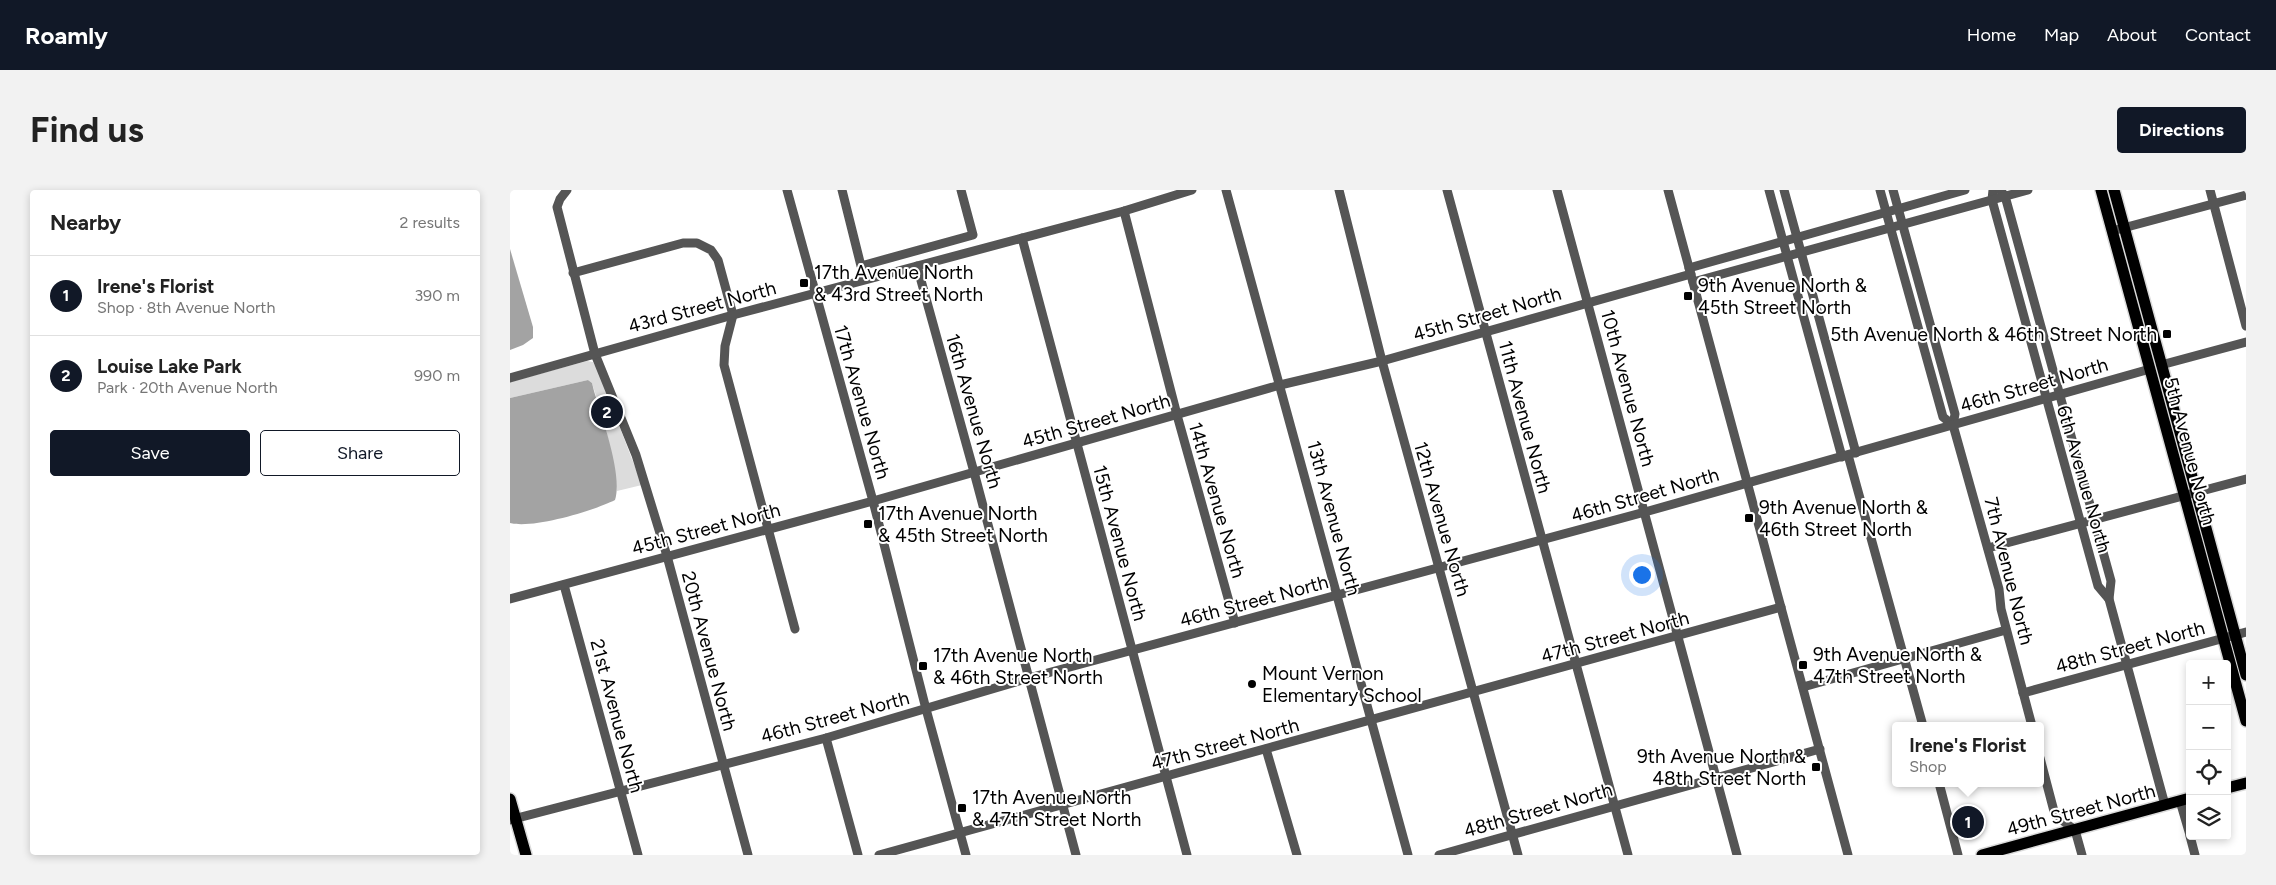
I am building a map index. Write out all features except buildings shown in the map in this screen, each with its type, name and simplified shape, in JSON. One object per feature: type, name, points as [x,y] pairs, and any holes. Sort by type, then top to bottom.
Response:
[{"type":"main road","name":"5th Avenue North","points":[[2101,190],[2184,496],[2235,635],[2246,721]]},
{"type":"main road","name":"5th Avenue North","points":[[2114,190],[2246,675]]},
{"type":"main road","points":[[2231,787],[2246,783]]},
{"type":"main road","points":[[510,799],[513,819],[526,855]]},
{"type":"main road","name":"49th Street North","points":[[1982,855],[2185,799]]},
{"type":"street","name":"20th Avenue North","points":[[567,190],[557,207],[558,218],[595,354],[636,455],[667,556],[748,855]]},
{"type":"street","name":"17th Avenue North","points":[[787,190],[814,294],[873,501],[926,709],[966,855]]},
{"type":"street","points":[[842,190],[862,266],[973,235],[961,190]]},
{"type":"street","name":"43rd Street North","points":[[510,378],[919,265],[1124,211],[1192,190]]},
{"type":"street","name":"13th Avenue North","points":[[1226,190],[1408,855]]},
{"type":"street","name":"12th Avenue North","points":[[1338,190],[1382,360],[1475,692],[1518,855]]},
{"type":"street","name":"11th Avenue North","points":[[1447,190],[1628,855]]},
{"type":"street","name":"10th Avenue North","points":[[1557,190],[1738,855]]},
{"type":"street","points":[[1668,190],[1848,855]]},
{"type":"street","points":[[1769,190],[1786,256],[1849,455]]},
{"type":"street","points":[[1784,190],[1801,252],[1849,455],[1923,722]]},
{"type":"street","name":"7th Avenue North","points":[[1880,190],[1943,417],[1953,425]]},
{"type":"street","name":"7th Avenue North","points":[[1893,190],[1955,414],[1953,425],[1999,589],[2006,630],[2031,722]]},
{"type":"street","name":"45th Street North","points":[[1691,275],[1783,241],[1966,190]]},
{"type":"street","name":"6th Avenue North","points":[[1993,190],[1992,200],[2080,524],[2098,586],[2109,599]]},
{"type":"street","name":"45th Street North","points":[[510,599],[768,530],[1280,386],[1691,275],[1786,256],[1992,200],[2003,193],[2028,190]]},
{"type":"street","points":[[2210,190],[2246,326]]},
{"type":"street","name":"6th Avenue North","points":[[2003,193],[2111,581],[2109,599],[2165,805]]},
{"type":"street","points":[[2112,231],[2246,195]]},
{"type":"street","name":"14th Avenue North","points":[[1124,211],[1177,415],[1235,623]]},
{"type":"street","name":"15th Avenue North","points":[[1022,238],[1187,855]]},
{"type":"street","points":[[573,273],[682,243],[697,243],[711,250],[718,260],[733,316],[725,346],[724,365],[795,629]]},
{"type":"street","name":"16th Avenue North","points":[[918,250],[919,265],[1030,678],[1061,805],[1076,855]]},
{"type":"street","points":[[2162,365],[2246,342]]},
{"type":"street","name":"46th Street North","points":[[513,819],[723,763],[826,738],[1030,678],[1645,512],[2150,369]]},
{"type":"street","points":[[1988,548],[2246,479]]},
{"type":"street","name":"21st Avenue North","points":[[564,585],[638,855]]},
{"type":"street","name":"47th Street North","points":[[879,855],[1781,607]]},
{"type":"street","points":[[1802,687],[2006,630]]},
{"type":"street","name":"48th Street North","points":[[2023,693],[2235,635]]},
{"type":"street","points":[[826,738],[858,855]]},
{"type":"street","points":[[1266,749],[1297,855]]},
{"type":"street","name":"48th Street North","points":[[1439,855],[1512,833],[1820,749]]},
{"type":"street","points":[[2044,772],[2056,815],[2075,830],[2082,855]]},
{"type":"street","points":[[1940,787],[1958,855]]},
{"type":"street","points":[[2191,840],[2195,855]]},
{"type":"shaded area","points":[[510,249],[533,327],[533,338],[523,345],[510,350]]},
{"type":"shaded area","points":[[587,361],[593,362],[598,371],[642,485],[617,491],[608,437],[592,383],[588,380],[510,398],[510,382]]},
{"type":"shaded area","points":[[588,380],[592,383],[614,462],[617,489],[615,500],[563,518],[533,523],[510,523],[510,398]]},
{"type":"place","name":"17th Avenue North & 43rd Street North","points":[[804,283]]},
{"type":"place","name":"9th Avenue North & 45th Street North","points":[[1688,296]]},
{"type":"place","name":"5th Avenue North & 46th Street North","points":[[2167,334]]},
{"type":"place","name":"Louise Lake Park","points":[[607,412]]},
{"type":"place","name":"9th Avenue North & 46th Street North","points":[[1749,518]]},
{"type":"place","name":"17th Avenue North & 45th Street North","points":[[868,524]]},
{"type":"place","name":"9th Avenue North & 47th Street North","points":[[1803,665]]},
{"type":"place","name":"17th Avenue North & 46th Street North","points":[[923,666]]},
{"type":"place","name":"Mount Vernon Elementary School","points":[[1252,684]]},
{"type":"place","name":"9th Avenue North & 48th Street North","points":[[1816,767]]},
{"type":"place","name":"17th Avenue North & 47th Street North","points":[[962,808]]},
{"type":"place","name":"Irene's Florist","points":[[1968,822]]}]
